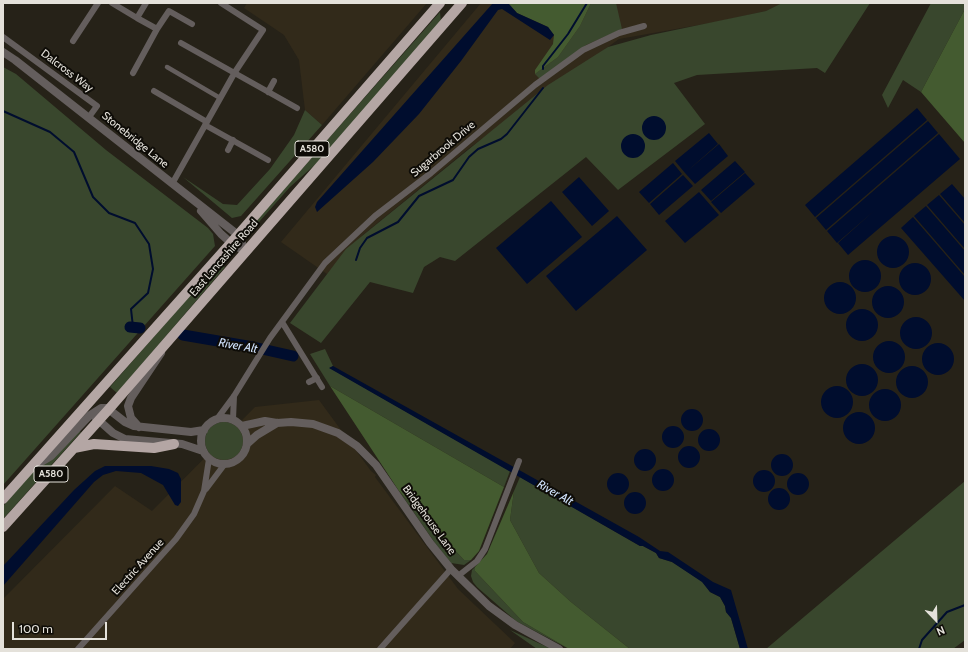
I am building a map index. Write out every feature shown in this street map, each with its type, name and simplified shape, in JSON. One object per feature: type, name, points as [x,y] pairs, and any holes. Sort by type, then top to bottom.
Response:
[{"type":"highway","name":"East Lancashire Road","points":[[3,499],[231,243],[440,3]]},
{"type":"highway","name":"East Lancashire Road","points":[[3,527],[74,448],[96,416],[109,409],[462,3]]},
{"type":"highway","points":[[74,448],[94,444],[154,448],[174,444]]},
{"type":"street","points":[[73,41],[98,3]]},
{"type":"street","points":[[112,3],[157,29]]},
{"type":"street","points":[[137,18],[146,3]]},
{"type":"street","points":[[172,184],[235,72],[263,30],[221,3]]},
{"type":"street","points":[[133,73],[157,29],[169,11],[192,24]]},
{"type":"street","name":"Sugarbrook Drive","points":[[234,396],[247,373],[325,263],[375,216],[431,173],[535,85],[583,50],[619,33],[644,26]]},
{"type":"street","name":"Dalcross Way","points":[[3,37],[14,43],[97,106],[89,117]]},
{"type":"street","points":[[4,53],[14,43]]},
{"type":"street","points":[[181,43],[297,108]]},
{"type":"street","name":"Stonebridge Lane","points":[[4,53],[89,117],[193,201],[238,235],[246,252]]},
{"type":"street","points":[[167,67],[220,98]]},
{"type":"street","points":[[268,92],[274,81]]},
{"type":"street","points":[[154,91],[268,160]]},
{"type":"street","points":[[228,150],[233,140]]},
{"type":"street","points":[[193,201],[221,234],[231,243],[246,252]]},
{"type":"street","points":[[282,322],[322,387]]},
{"type":"street","points":[[141,428],[134,423],[131,418],[128,406],[131,398],[154,366],[166,342]]},
{"type":"street","points":[[310,382],[317,378]]},
{"type":"street","points":[[95,395],[96,416],[113,433],[125,439],[189,445],[203,451],[210,459],[224,465],[235,462],[240,458],[246,449],[248,444],[247,434],[242,426],[233,419],[217,419]]},
{"type":"street","points":[[203,451],[201,437],[204,430],[207,425],[217,419],[234,396]]},
{"type":"street","points":[[233,419],[234,396]]},
{"type":"street","points":[[109,409],[129,425],[141,428],[191,432],[204,430]]},
{"type":"street","points":[[30,469],[51,456],[96,416]]},
{"type":"street","name":"Bridgehouse Lane","points":[[242,426],[265,421],[277,423],[291,422],[313,424],[338,433],[357,446],[376,465],[430,543],[458,576],[489,606],[515,625],[559,649]]},
{"type":"street","name":"Bridgehouse Lane","points":[[248,444],[257,435],[277,423]]},
{"type":"street","name":"Electric Avenue","points":[[78,649],[176,539],[194,514],[204,491],[210,459]]},
{"type":"street","points":[[458,576],[477,561],[485,549],[519,460]]},
{"type":"street","name":"Electric Avenue","points":[[204,491],[224,465]]},
{"type":"street","points":[[380,649],[451,568]]},
{"type":"shaded area","points":[[247,3],[427,3],[322,125],[305,110],[299,60],[284,35],[244,8]]},
{"type":"shaded area","points":[[481,3],[782,3],[766,11],[716,22],[619,39],[468,149],[364,234],[327,274],[281,242]]},
{"type":"shaded area","points":[[319,400],[371,471],[376,475],[375,477],[458,589],[515,643],[510,649],[3,649],[3,599],[115,486],[152,511],[255,407]]},
{"type":"green space","points":[[508,3],[591,3],[580,26],[558,57],[535,74],[535,70],[553,44],[554,35],[548,27],[517,13]]},
{"type":"green space","points":[[591,3],[616,3],[622,29],[586,45],[540,79],[535,74],[558,57],[580,26]]},
{"type":"green space","points":[[782,3],[870,3],[825,73],[817,68],[697,75],[674,83],[705,124],[618,190],[586,157],[455,261],[440,257],[424,267],[413,293],[370,282],[321,343],[290,323],[346,249],[548,85],[608,47],[651,35],[766,11]]},
{"type":"green space","points":[[931,3],[965,3],[965,9],[921,92],[903,80],[888,108],[882,95]]},
{"type":"green space","points":[[965,9],[965,143],[921,92]]},
{"type":"green space","points":[[440,12],[441,22],[318,162],[290,187],[251,231],[248,230]]},
{"type":"green space","points":[[3,67],[16,74],[106,150],[208,228],[213,234],[215,246],[3,485]]},
{"type":"green space","points":[[305,110],[322,125],[241,216],[232,218],[183,177],[223,204],[237,205],[270,169],[294,135]]},
{"type":"green space","points":[[219,262],[225,267],[117,393],[110,387]]},
{"type":"green space","points":[[325,349],[333,366],[330,368],[510,471],[504,487],[330,386],[310,354]]},
{"type":"green space","points":[[330,386],[504,487],[479,551],[471,560],[464,560],[399,491]]},
{"type":"green space","points":[[224,422],[234,425],[240,431],[243,441],[240,451],[234,457],[224,460],[214,457],[208,451],[205,441],[208,431],[214,425]]},
{"type":"green space","points":[[79,431],[81,432],[3,519],[3,506],[34,470]]},
{"type":"green space","points":[[520,477],[640,546],[643,546],[656,553],[659,558],[672,562],[703,582],[710,592],[720,597],[725,606],[726,612],[731,618],[740,649],[630,649],[571,602],[539,573],[510,520],[514,491]]},
{"type":"green space","points":[[965,481],[965,640],[953,649],[766,649]]},
{"type":"green space","points":[[399,491],[464,560],[471,560],[464,565],[451,563],[435,543]]},
{"type":"green space","points":[[514,491],[510,520],[539,573],[571,602],[630,649],[569,649],[523,622],[475,571],[475,567],[487,554]]},
{"type":"green space","points":[[475,567],[475,571],[523,622],[569,649],[516,621],[477,587],[471,576],[472,570]]},
{"type":"green space","points":[[510,630],[545,646],[551,649],[537,649]]},
{"type":"water","points":[[493,3],[508,3],[517,13],[548,27],[554,35],[550,40],[502,9],[498,10],[461,61],[419,114],[373,162],[317,212],[315,207],[317,202]]},
{"type":"water","points":[[917,108],[927,120],[815,217],[805,205]]},
{"type":"water","points":[[654,116],[662,120],[666,128],[662,136],[654,140],[646,136],[642,128],[646,120]]},
{"type":"water","points":[[928,121],[938,133],[826,230],[816,218]]},
{"type":"water","points":[[709,133],[718,144],[685,173],[675,161]]},
{"type":"water","points":[[633,134],[641,138],[645,146],[641,154],[633,158],[625,154],[621,146],[625,138]]},
{"type":"water","points":[[939,134],[960,159],[848,255],[838,243],[875,210],[837,243],[827,231]]},
{"type":"water","points":[[719,144],[728,156],[695,184],[685,173]]},
{"type":"water","points":[[735,161],[745,172],[711,201],[701,190]]},
{"type":"water","points":[[673,163],[682,174],[649,203],[639,192]]},
{"type":"water","points":[[745,173],[755,184],[721,213],[711,202]]},
{"type":"water","points":[[683,175],[693,186],[659,215],[650,204]]},
{"type":"water","points":[[579,177],[609,211],[592,226],[562,192]]},
{"type":"water","points":[[952,184],[965,199],[965,223],[940,194]]},
{"type":"water","points":[[699,192],[719,215],[685,243],[665,221]]},
{"type":"water","points":[[939,195],[965,225],[965,249],[927,205]]},
{"type":"water","points":[[551,201],[582,237],[527,284],[496,248]]},
{"type":"water","points":[[926,206],[965,251],[965,275],[914,216]]},
{"type":"water","points":[[617,216],[647,250],[576,311],[546,276]]},
{"type":"water","points":[[913,217],[965,277],[965,301],[901,228]]},
{"type":"water","points":[[890,236],[896,236],[905,240],[909,252],[905,264],[896,268],[890,268],[881,264],[877,255],[877,249],[881,240]]},
{"type":"water","points":[[862,260],[868,260],[877,264],[881,276],[877,288],[868,292],[862,292],[853,288],[849,279],[849,273],[853,264]]},
{"type":"water","points":[[912,263],[918,263],[927,267],[931,279],[927,291],[918,295],[912,295],[903,291],[899,282],[899,276],[903,267]]},
{"type":"water","points":[[837,282],[843,282],[852,286],[856,298],[852,310],[843,314],[837,314],[828,310],[824,301],[824,295],[828,286]]},
{"type":"water","points":[[885,286],[891,286],[900,290],[904,302],[900,314],[891,318],[885,318],[876,314],[872,305],[872,299],[876,290]]},
{"type":"water","points":[[859,309],[865,309],[874,313],[878,325],[874,337],[865,341],[859,341],[850,337],[846,328],[846,322],[850,313]]},
{"type":"water","points":[[913,317],[919,317],[928,321],[932,333],[928,345],[919,349],[913,349],[904,345],[900,336],[900,330],[904,321]]},
{"type":"water","points":[[886,341],[892,341],[901,345],[905,357],[901,369],[892,373],[886,373],[877,369],[873,360],[873,354],[877,345]]},
{"type":"water","points":[[935,343],[941,343],[950,347],[954,359],[950,371],[941,375],[935,375],[926,371],[922,362],[922,356],[926,347]]},
{"type":"water","points":[[859,364],[865,364],[874,368],[878,380],[874,392],[865,396],[859,396],[850,392],[846,383],[846,377],[850,368]]},
{"type":"water","points":[[333,366],[639,537],[660,551],[668,552],[713,582],[731,590],[748,649],[740,649],[731,618],[726,612],[725,606],[720,597],[710,592],[702,582],[672,562],[659,558],[656,553],[643,546],[640,546],[329,368]]},
{"type":"water","points":[[909,366],[915,366],[924,370],[928,382],[924,394],[915,398],[909,398],[900,394],[896,385],[896,379],[900,370]]},
{"type":"water","points":[[834,386],[840,386],[849,390],[853,402],[849,414],[840,418],[834,418],[825,414],[821,405],[821,399],[825,390]]},
{"type":"water","points":[[882,389],[888,389],[897,393],[901,405],[897,417],[888,421],[882,421],[873,417],[869,408],[869,402],[873,393]]},
{"type":"water","points":[[692,409],[700,412],[703,420],[700,428],[692,431],[684,428],[681,420],[684,412]]},
{"type":"water","points":[[856,412],[862,412],[871,416],[875,428],[871,440],[862,444],[856,444],[847,440],[843,431],[843,425],[847,416]]},
{"type":"water","points":[[673,426],[681,429],[684,437],[681,445],[673,448],[665,445],[662,437],[665,429]]},
{"type":"water","points":[[709,429],[717,432],[720,440],[717,448],[709,451],[701,448],[698,440],[701,432]]},
{"type":"water","points":[[689,446],[697,449],[700,457],[697,465],[689,468],[681,465],[678,457],[681,449]]},
{"type":"water","points":[[645,449],[653,452],[656,460],[653,468],[645,471],[637,468],[634,460],[637,452]]},
{"type":"water","points":[[782,454],[790,457],[793,465],[790,473],[782,476],[774,473],[771,465],[774,457]]},
{"type":"water","points":[[105,466],[151,466],[169,469],[178,473],[181,479],[181,502],[178,506],[175,505],[163,485],[141,473],[116,471],[103,475],[94,482],[3,586],[4,565],[74,490],[95,471]]},
{"type":"water","points":[[663,469],[671,472],[674,480],[671,488],[663,491],[655,488],[652,480],[655,472]]},
{"type":"water","points":[[764,470],[772,473],[775,481],[772,489],[764,492],[756,489],[753,481],[756,473]]},
{"type":"water","points":[[618,473],[626,476],[629,484],[626,492],[618,495],[610,492],[607,484],[610,476]]},
{"type":"water","points":[[798,473],[806,476],[809,484],[806,492],[798,495],[790,492],[787,484],[790,476]]},
{"type":"water","points":[[779,488],[787,491],[790,499],[787,507],[779,510],[771,507],[768,499],[771,491]]},
{"type":"water","points":[[635,492],[643,495],[646,503],[643,511],[635,514],[627,511],[624,503],[627,495]]},
{"type":"waterway","points":[[543,69],[543,66],[568,34],[587,3]]},
{"type":"waterway","points":[[356,260],[360,248],[367,238],[398,222],[419,196],[453,180],[469,157],[478,149],[501,139],[507,134],[543,88]]},
{"type":"waterway","points":[[3,111],[50,132],[74,152],[93,197],[109,213],[135,223],[149,244],[153,269],[148,293],[131,309],[133,327]]},
{"type":"waterway","name":"River Alt","points":[[130,327],[140,328]]},
{"type":"waterway","name":"River Alt","points":[[183,335],[253,347],[293,356]]},
{"type":"waterway","points":[[919,649],[922,640],[947,612],[965,605]]}]
